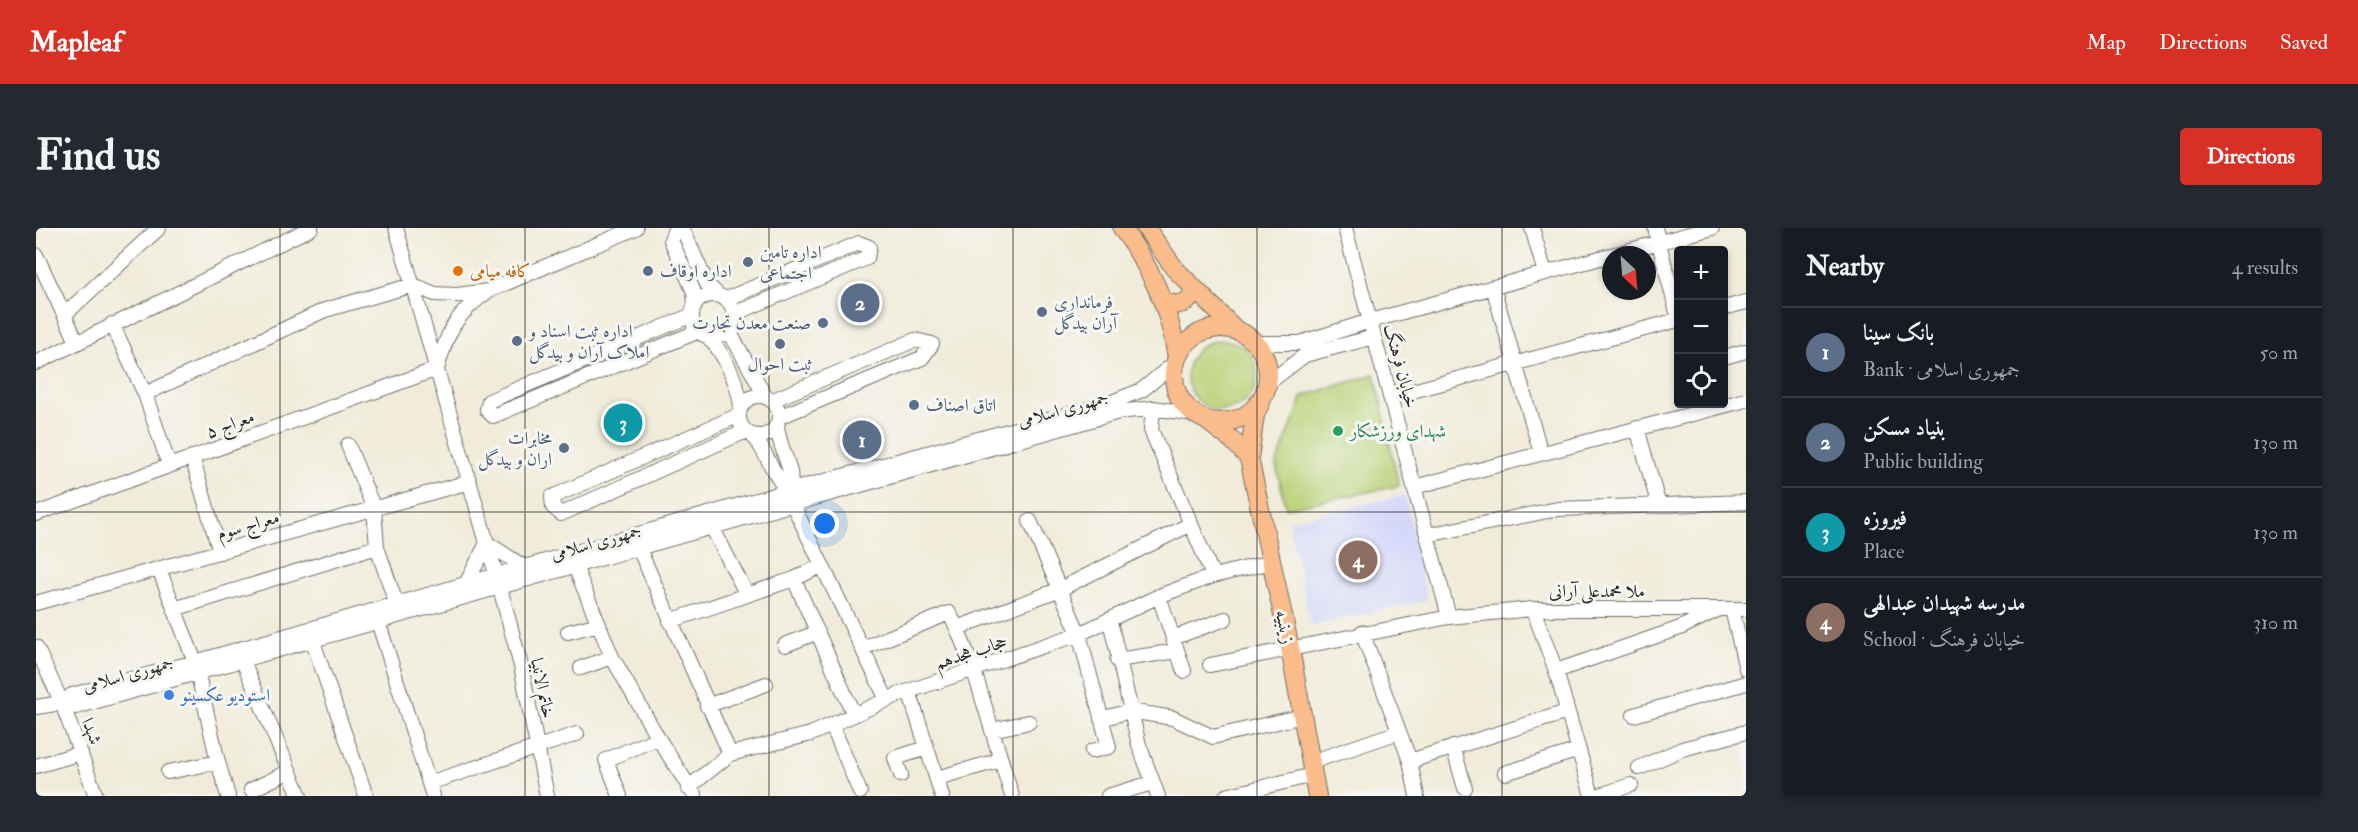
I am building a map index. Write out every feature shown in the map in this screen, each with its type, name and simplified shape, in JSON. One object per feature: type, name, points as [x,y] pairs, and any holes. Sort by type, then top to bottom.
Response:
[{"type":"main road","points":[[1122,228],[1150,270],[1165,302],[1177,360]]},
{"type":"main road","points":[[1146,228],[1175,269],[1237,331],[1255,343],[1265,359],[1265,390],[1245,415],[1233,421],[1200,417]]},
{"type":"main road","points":[[1165,302],[1184,304],[1195,289]]},
{"type":"main road","points":[[1237,331],[1210,330],[1197,335],[1186,344],[1177,360],[1174,374],[1176,390],[1184,405],[1232,440],[1249,458]]},
{"type":"main road","name":"زینبیه","points":[[1265,390],[1255,415],[1249,458],[1290,648],[1317,796]]},
{"type":"street","points":[[64,315],[159,228]]},
{"type":"street","points":[[36,363],[311,228]]},
{"type":"street","name":"خاتم الانبیا","points":[[396,228],[521,666],[545,795]]},
{"type":"street","points":[[437,369],[445,338],[465,308],[488,291],[636,228]]},
{"type":"street","name":"خیابان فرهنگ","points":[[1346,228],[1449,617]]},
{"type":"street","points":[[1532,228],[1545,273]]},
{"type":"street","points":[[1655,228],[1674,300]]},
{"type":"street","points":[[1645,246],[1712,228]]},
{"type":"street","points":[[788,491],[790,474],[779,444],[778,421],[769,398],[732,336],[733,320],[722,298],[707,284],[684,232],[675,229],[671,240],[694,292],[694,311],[703,334],[717,345],[740,395],[740,411],[749,433],[765,450],[777,480],[788,491],[821,566],[887,700]]},
{"type":"street","points":[[859,243],[869,247],[867,258],[733,320],[721,335],[703,334],[493,416],[487,410],[489,401],[694,311],[705,297],[722,298],[859,243]]},
{"type":"street","points":[[36,255],[77,342]]},
{"type":"street","points":[[1255,343],[1300,344],[1370,321],[1602,258]]},
{"type":"street","points":[[145,394],[325,310],[413,285],[435,294],[457,295],[488,291]]},
{"type":"street","points":[[1493,287],[1541,453]]},
{"type":"street","points":[[1728,307],[1746,302]]},
{"type":"street","points":[[1390,397],[1674,321]]},
{"type":"street","points":[[112,324],[145,394],[169,465]]},
{"type":"street","points":[[1265,390],[1305,355],[1374,337]]},
{"type":"street","points":[[915,340],[932,344],[922,358],[778,421],[767,435],[749,433],[561,514],[553,507],[552,497],[740,411],[751,397],[769,398],[915,340]]},
{"type":"street","points":[[1728,356],[1746,351]]},
{"type":"street","name":"جمهوری اسلامی","points":[[36,707],[62,703],[76,707],[196,667],[635,542],[788,491],[1107,404],[1142,390],[1177,360]]},
{"type":"street","name":"معراج ۵","points":[[36,514],[437,369]]},
{"type":"street","points":[[1728,403],[1746,400]]},
{"type":"street","points":[[1153,408],[1151,430],[1213,576]]},
{"type":"street","name":"جمهوری اسلامی","points":[[635,542],[712,527],[1119,412],[1153,408],[1200,417]]},
{"type":"street","points":[[1414,487],[1637,428],[1700,408]]},
{"type":"street","points":[[1637,428],[1659,506]]},
{"type":"street","points":[[348,445],[374,509],[376,547],[396,603]]},
{"type":"street","points":[[192,457],[220,552]]},
{"type":"street","name":"معراج سوم","points":[[36,603],[470,482]]},
{"type":"street","points":[[1427,535],[1558,509],[1746,502]]},
{"type":"street","points":[[1030,521],[1078,634],[1109,747],[1092,751]]},
{"type":"street","points":[[957,628],[1058,590],[1191,524]]},
{"type":"street","points":[[712,527],[747,595]]},
{"type":"street","points":[[635,542],[730,754]]},
{"type":"street","points":[[466,584],[487,543],[524,567]]},
{"type":"street","points":[[174,609],[376,547]]},
{"type":"street","points":[[573,560],[612,657],[692,792]]},
{"type":"street","name":"جمهوری اسلامی","points":[[376,616],[396,603],[466,584],[498,581],[524,567],[573,560]]},
{"type":"street","name":"حجاب هجدهم","points":[[692,792],[730,754],[811,734],[909,691],[975,671],[1078,634],[1110,621],[1159,596],[1213,576],[1272,562]]},
{"type":"street","points":[[670,621],[794,579],[821,566]]},
{"type":"street","points":[[159,569],[196,667],[228,796]]},
{"type":"street","points":[[794,579],[854,715]]},
{"type":"street","points":[[1159,596],[1184,671]]},
{"type":"street","points":[[1533,609],[1556,671],[1592,796]]},
{"type":"street","name":"ملا محمدعلی آرانی","points":[[1210,664],[1362,632],[1449,617],[1533,609],[1732,609]]},
{"type":"street","points":[[1556,671],[1732,609],[1746,669]]},
{"type":"street","points":[[863,648],[949,613],[975,671],[1012,796]]},
{"type":"street","points":[[376,616],[431,789],[577,734]]},
{"type":"street","points":[[1117,660],[1175,645],[1225,619]]},
{"type":"street","points":[[1108,796],[1155,790],[1130,711],[1110,621]]},
{"type":"street","points":[[568,632],[599,624]]},
{"type":"street","points":[[784,645],[818,632]]},
{"type":"street","points":[[1362,632],[1410,761],[1417,796]]},
{"type":"street","points":[[311,635],[366,796]]},
{"type":"street","name":"جمهوری اسلامی","points":[[196,667],[243,661],[311,635]]},
{"type":"street","name":"شهدا","points":[[36,647],[62,703],[96,796]]},
{"type":"street","points":[[581,668],[612,657]]},
{"type":"street","points":[[243,661],[300,796]]},
{"type":"street","points":[[1634,715],[1746,682]]},
{"type":"street","points":[[707,705],[766,684]]},
{"type":"street","points":[[909,691],[942,796]]},
{"type":"street","points":[[1101,719],[1130,711],[1173,717],[1213,737],[1303,716]]},
{"type":"street","points":[[1410,761],[1568,712]]},
{"type":"street","points":[[992,730],[1029,722]]},
{"type":"street","points":[[832,725],[860,792]]},
{"type":"street","points":[[1226,796],[1312,769],[1399,732]]},
{"type":"street","points":[[1639,768],[1682,749],[1746,732]]},
{"type":"street","points":[[620,796],[606,760],[658,738]]},
{"type":"street","points":[[1453,747],[1465,788]]},
{"type":"street","points":[[901,776],[895,758],[927,748]]},
{"type":"street","points":[[1506,773],[1579,750]]},
{"type":"street","points":[[36,766],[81,753]]},
{"type":"street","points":[[937,778],[1001,760]]},
{"type":"street","points":[[168,772],[218,762]]},
{"type":"street","points":[[251,790],[288,772]]},
{"type":"street","points":[[1597,796],[1631,785]]},
{"type":"shaded area","points":[[1405,495],[1427,600],[1311,626],[1288,521]]},
{"type":"green space","points":[[1222,340],[1235,343],[1247,350],[1254,362],[1257,375],[1254,388],[1247,400],[1235,407],[1222,410],[1209,407],[1197,400],[1190,388],[1187,375],[1190,362],[1197,350],[1209,343]]},
{"type":"green space","name":"شهدای ورزشکار","points":[[1375,374],[1399,486],[1286,508],[1276,465],[1303,396]]},
{"type":"place","name":"اداره تامین اجتماعی","points":[[748,262]]},
{"type":"place","name":"کافه میامی","points":[[458,271]]},
{"type":"place","name":"اداره اوقاف","points":[[648,271]]},
{"type":"place","name":"بنیاد مسکن","points":[[860,303]]},
{"type":"place","name":"فرمانداری آران بیدگل","points":[[1042,312]]},
{"type":"place","name":"صنعت معدن تجارت","points":[[823,323]]},
{"type":"place","name":"اداره ثبت اسناد و املاک آران و بیدگل","points":[[517,341]]},
{"type":"place","name":"ثبت احوال","points":[[780,344]]},
{"type":"place","name":"اتاق اصناف","points":[[914,405]]},
{"type":"place","name":"فیروزه","points":[[623,423]]},
{"type":"place","name":"شهدای ورزشکار","points":[[1338,431]]},
{"type":"place","name":"بانک سینا","points":[[862,440]]},
{"type":"place","name":"مخابرات اران و بیدگل","points":[[564,448]]},
{"type":"place","name":"مدرسه شهیدان عبدالهی","points":[[1358,560]]},
{"type":"place","name":"استودیو عکسینو","points":[[169,695]]}]
